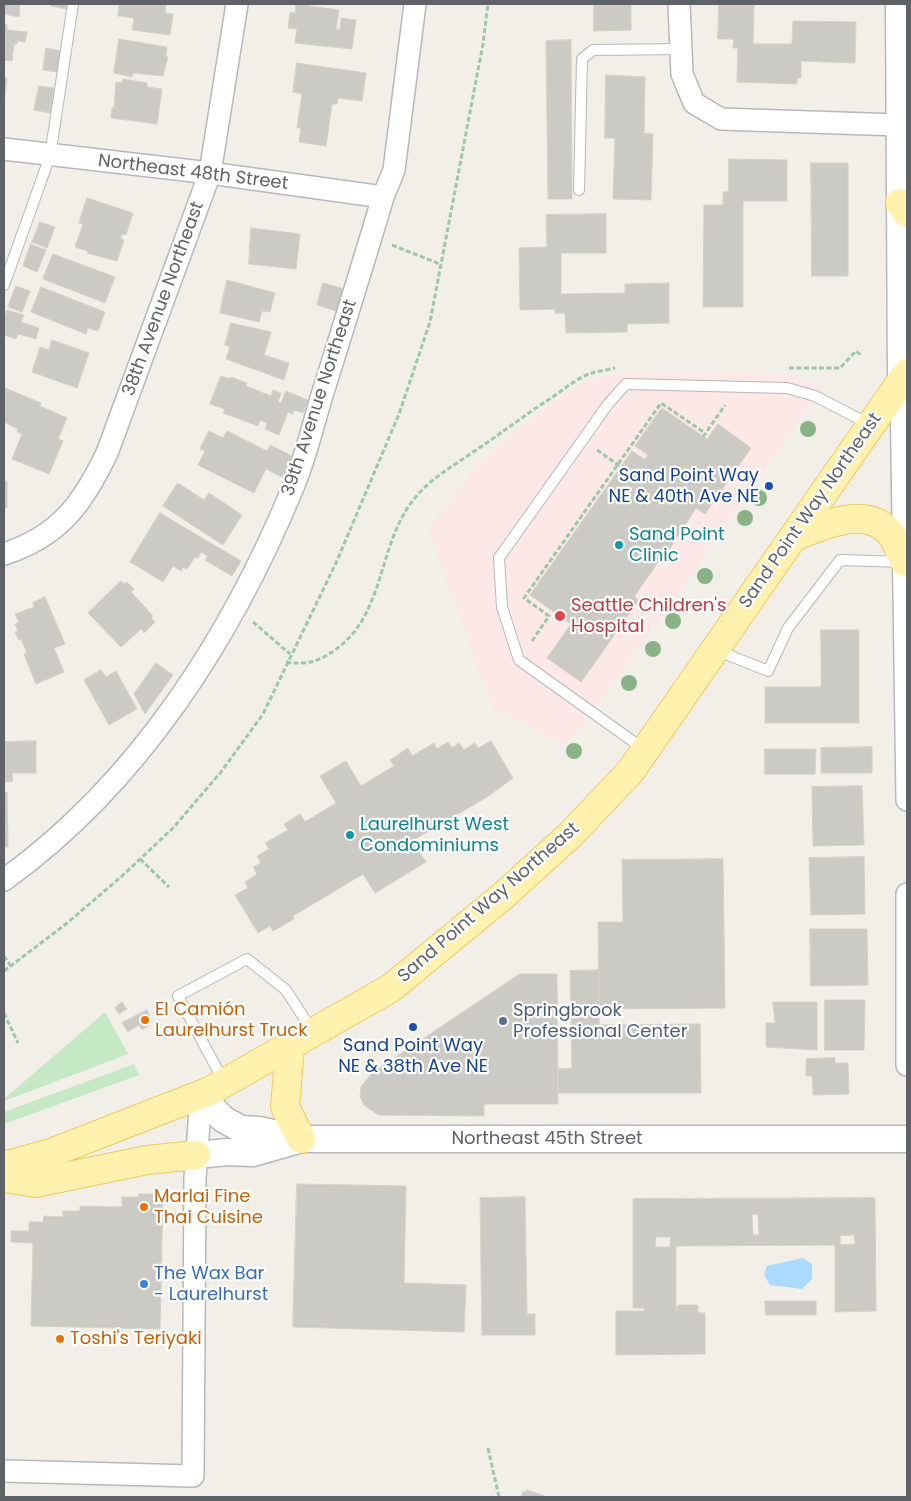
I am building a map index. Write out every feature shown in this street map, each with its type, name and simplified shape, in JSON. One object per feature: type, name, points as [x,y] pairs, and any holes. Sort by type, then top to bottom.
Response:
[{"type":"main road","name":"Sand Point Way Northeast","points":[[4,1166],[51,1153],[201,1096],[225,1083],[391,988],[504,895],[570,835],[630,772],[904,378]]},
{"type":"main road","points":[[793,537],[843,520],[857,518],[873,521],[893,537],[905,562]]},
{"type":"main road","points":[[290,1047],[285,1107],[301,1139]]},
{"type":"main road","points":[[4,1178],[35,1183],[147,1160],[196,1155]]},
{"type":"street","name":"38th Avenue Northeast","points":[[8,553],[42,536],[69,516],[90,489],[107,452],[210,173],[237,4]]},
{"type":"street","name":"39th Avenue Northeast","points":[[4,880],[77,818],[132,759],[170,713],[211,651],[236,608],[295,484],[383,197],[394,170],[414,4]]},
{"type":"street","points":[[679,4],[682,74],[694,103],[720,119],[762,122],[899,125]]},
{"type":"street","points":[[899,4],[899,125],[904,208],[907,800]]},
{"type":"street","name":"Northeast 48th Street","points":[[4,149],[50,156],[210,173],[383,197]]},
{"type":"street","points":[[907,894],[907,1065]]},
{"type":"street","points":[[4,1471],[193,1476],[196,1155],[201,1096]]},
{"type":"street","name":"Northeast 45th Street","points":[[201,1096],[224,1119],[241,1129],[259,1130],[301,1139],[907,1139]]},
{"type":"street","points":[[196,1155],[228,1152],[253,1153],[301,1139]]},
{"type":"lane","points":[[4,285],[50,156],[73,4]]},
{"type":"lane","points":[[579,190],[582,59],[593,50],[680,49]]},
{"type":"lane","points":[[645,750],[519,660],[502,607],[500,558],[608,404],[626,384],[787,388],[815,396],[872,425]]},
{"type":"lane","points":[[716,649],[768,670],[788,628],[840,560],[905,562]]},
{"type":"lane","points":[[225,1083],[178,996],[247,959],[286,990],[314,1033]]},
{"type":"path","points":[[4,971],[66,924],[173,828],[220,772],[263,714],[286,662],[336,563],[399,414],[430,322],[483,44],[488,4]]},
{"type":"path","points":[[372,232],[391,245],[440,264]]},
{"type":"path","points":[[781,368],[840,368],[856,351],[862,356]]},
{"type":"path","points":[[286,662],[304,664],[327,656],[349,640],[370,608],[378,590],[386,555],[401,520],[414,500],[430,481],[509,425],[588,374],[622,366]]},
{"type":"path","points":[[519,660],[550,616],[524,598],[619,466],[661,402],[704,435],[738,386]]},
{"type":"path","points":[[583,440],[619,466]]},
{"type":"path","points":[[236,608],[290,654]]},
{"type":"path","points":[[140,859],[169,887]]},
{"type":"path","points":[[4,956],[11,966]]},
{"type":"path","points":[[4,1013],[18,1043]]},
{"type":"path","points":[[488,1448],[500,1497]]},
{"type":"shaded area","name":"Seattle Children's Hospital","points":[[646,370],[789,374],[824,386],[599,703],[565,745],[493,708],[428,529],[488,454],[570,390],[595,378]]},
{"type":"green space","points":[[105,1012],[128,1054],[4,1101],[4,1099]]},
{"type":"green space","points":[[134,1064],[139,1075],[4,1124],[4,1112]]},
{"type":"water","points":[[803,1258],[812,1264],[812,1279],[802,1289],[770,1285],[764,1275],[767,1266]]},
{"type":"building","points":[[4,4],[20,4],[19,17],[4,14]]},
{"type":"building","points":[[51,4],[68,4],[67,9],[51,6]]},
{"type":"building","points":[[119,4],[166,4],[165,13],[173,14],[170,35],[132,30],[134,18],[118,16]]},
{"type":"building","points":[[296,4],[339,10],[336,29],[340,30],[341,18],[356,20],[352,49],[295,43],[297,29],[288,28],[290,12],[295,13]]},
{"type":"building","points":[[594,4],[631,4],[631,30],[594,31]]},
{"type":"building","points":[[719,4],[754,4],[753,44],[792,44],[793,21],[856,22],[855,63],[801,61],[801,78],[797,78],[797,84],[737,82],[738,48],[733,48],[734,39],[718,39]]},
{"type":"building","points":[[4,24],[7,24],[7,30],[27,32],[25,42],[17,41],[17,44],[14,44],[12,61],[4,60]]},
{"type":"building","points":[[119,39],[167,47],[166,57],[168,57],[163,76],[133,73],[132,77],[114,73]]},
{"type":"building","points":[[571,40],[572,199],[548,199],[546,41]]},
{"type":"building","points":[[46,48],[61,51],[58,72],[43,70]]},
{"type":"building","points":[[297,63],[366,73],[362,101],[338,98],[337,104],[332,104],[326,146],[299,142],[301,128],[297,128],[302,94],[293,92]]},
{"type":"building","points":[[606,75],[645,77],[644,133],[653,134],[651,200],[613,199],[615,138],[605,138]]},
{"type":"building","points":[[4,78],[7,78],[4,104]]},
{"type":"building","points":[[123,79],[147,83],[147,87],[162,89],[157,124],[111,118],[112,108],[114,108],[116,82],[122,83]]},
{"type":"building","points":[[39,86],[54,88],[50,113],[34,110]]},
{"type":"building","points":[[729,159],[787,160],[787,201],[743,201],[743,307],[703,307],[704,205],[723,205],[723,192],[728,192]]},
{"type":"building","points":[[811,163],[848,163],[848,276],[812,276]]},
{"type":"building","points":[[87,198],[133,213],[126,235],[122,234],[121,239],[124,240],[117,261],[87,253],[88,251],[75,247],[83,224],[79,223]]},
{"type":"building","points":[[606,214],[606,253],[561,253],[561,294],[625,293],[625,284],[669,283],[669,323],[627,324],[627,332],[566,333],[565,313],[555,313],[555,309],[520,310],[519,248],[547,247],[546,215]]},
{"type":"building","points":[[40,222],[55,227],[47,248],[32,242]]},
{"type":"building","points":[[251,228],[300,234],[296,269],[249,264]]},
{"type":"building","points":[[31,244],[46,250],[37,272],[23,266]]},
{"type":"building","points":[[53,254],[115,277],[105,303],[43,279]]},
{"type":"building","points":[[227,280],[275,293],[270,312],[262,311],[259,322],[220,313]]},
{"type":"building","points":[[323,283],[345,289],[339,312],[317,305]]},
{"type":"building","points":[[16,286],[30,291],[22,312],[8,307]]},
{"type":"building","points":[[41,287],[105,312],[98,331],[88,328],[86,334],[31,312]]},
{"type":"building","points":[[7,310],[24,315],[21,322],[39,328],[36,339],[18,334],[16,339],[4,335],[4,321]]},
{"type":"building","points":[[231,323],[271,332],[264,355],[289,363],[284,380],[226,359],[230,347],[225,345]]},
{"type":"building","points":[[52,340],[89,353],[77,388],[32,372],[40,347],[49,350]]},
{"type":"building","points":[[221,376],[230,379],[231,377],[247,383],[246,386],[271,396],[273,390],[281,393],[278,402],[281,403],[286,391],[308,400],[303,413],[294,410],[293,414],[288,412],[279,435],[265,429],[267,423],[260,420],[258,426],[223,413],[225,409],[210,404]]},
{"type":"building","points":[[5,388],[41,403],[40,406],[67,418],[58,439],[63,441],[49,474],[12,459],[22,434],[17,432],[18,429],[4,422]]},
{"type":"building","name":"Sand Point Clinic","points":[[662,408],[707,439],[718,424],[751,448],[705,514],[696,508],[663,559],[661,558],[634,597],[639,600],[581,682],[547,658],[571,624],[530,595],[632,451],[645,460],[648,455],[635,446]]},
{"type":"building","points":[[209,431],[223,438],[227,431],[267,451],[270,445],[296,458],[286,479],[266,469],[254,493],[198,465],[205,451],[200,449]]},
{"type":"building","points":[[4,481],[7,481],[7,508],[4,508]]},
{"type":"building","points":[[178,483],[204,500],[209,493],[242,515],[223,545],[163,506]]},
{"type":"building","points":[[160,513],[241,561],[232,576],[205,560],[208,556],[201,552],[187,569],[183,567],[181,571],[173,566],[163,582],[130,562]]},
{"type":"building","points":[[121,581],[124,584],[127,582],[134,589],[131,592],[153,616],[151,618],[155,622],[144,633],[141,629],[121,647],[88,613]]},
{"type":"building","points":[[45,597],[65,644],[54,648],[64,672],[36,684],[24,654],[27,653],[21,639],[19,640],[15,632],[18,631],[15,624],[19,622],[15,614],[34,607],[33,603]]},
{"type":"building","points":[[821,630],[859,630],[859,723],[765,723],[765,687],[821,687]]},
{"type":"building","points":[[156,663],[173,675],[145,714],[134,694]]},
{"type":"building","points":[[101,670],[106,677],[116,671],[137,709],[109,725],[84,680]]},
{"type":"building","points":[[36,741],[36,773],[12,773],[13,781],[4,782],[4,742]]},
{"type":"building","name":"Laurelhurst West Condominiums","points":[[491,741],[513,778],[487,797],[412,841],[426,862],[375,893],[363,874],[293,916],[294,919],[273,931],[270,926],[258,933],[235,895],[248,888],[245,882],[257,874],[253,867],[261,863],[257,856],[269,849],[265,843],[288,830],[284,824],[300,814],[305,822],[336,803],[320,776],[346,761],[361,786],[394,766],[390,760],[408,748],[412,756],[434,743],[437,749],[448,742],[452,748],[459,743],[464,750],[475,743],[478,748]]},
{"type":"building","points":[[872,747],[872,773],[821,773],[821,748]]},
{"type":"building","points":[[765,749],[816,749],[815,774],[765,774]]},
{"type":"building","points":[[862,786],[864,845],[813,846],[812,787]]},
{"type":"building","points":[[4,792],[7,792],[8,847],[4,847]]},
{"type":"building","points":[[864,857],[865,914],[811,915],[809,858]]},
{"type":"building","name":"Springbrook Professional Center","points":[[723,859],[725,1008],[599,1009],[598,922],[623,922],[622,860]]},
{"type":"building","points":[[810,929],[867,929],[868,985],[811,986]]},
{"type":"building","points":[[599,970],[599,1025],[700,1024],[701,1093],[558,1093],[558,1069],[572,1068],[570,971]]},
{"type":"building","name":"Springbrook Professional Center","points":[[520,974],[557,974],[558,1104],[484,1104],[484,1116],[378,1115],[364,1105],[360,1096],[361,1087],[372,1073]]},
{"type":"building","points":[[825,1000],[865,1000],[864,1050],[825,1050]]},
{"type":"building","points":[[122,1002],[127,1009],[119,1014],[115,1008]]},
{"type":"building","points":[[773,1002],[817,1002],[817,1050],[766,1047],[766,1023],[775,1023]]},
{"type":"building","points":[[147,1010],[150,1016],[147,1021],[149,1025],[142,1030],[139,1025],[128,1032],[122,1023]]},
{"type":"building","points":[[835,1058],[835,1063],[848,1063],[849,1094],[813,1095],[812,1076],[806,1076],[806,1059]]},
{"type":"building","points":[[297,1184],[406,1186],[404,1283],[466,1285],[464,1332],[293,1327]]},
{"type":"building","points":[[139,1194],[163,1194],[160,1329],[31,1326],[33,1243],[11,1242],[11,1231],[29,1231],[29,1222],[43,1222],[44,1216],[63,1217],[63,1211],[80,1211],[80,1206],[122,1207],[122,1197],[139,1197]]},
{"type":"building","points":[[525,1197],[527,1314],[535,1314],[535,1335],[482,1335],[480,1198]]},
{"type":"building","points":[[875,1198],[876,1311],[835,1312],[835,1245],[676,1246],[676,1312],[678,1305],[698,1305],[698,1313],[705,1313],[705,1354],[616,1355],[616,1311],[644,1311],[644,1308],[633,1308],[633,1199]],"holes":[[[758,1214],[759,1235],[753,1235],[752,1215]],[[854,1235],[855,1244],[840,1245],[840,1236]],[[656,1237],[671,1237],[670,1247],[656,1247]]]},
{"type":"building","points":[[765,1301],[816,1301],[816,1315],[766,1315]]},
{"type":"building","points":[[527,1490],[548,1497],[521,1497],[523,1491],[526,1492]]},
{"type":"place","name":"Sand Point Way NE & 40th Ave NE","points":[[769,486]]},
{"type":"place","name":"Sand Point Clinic","points":[[619,545]]},
{"type":"place","name":"Seattle Children's Hospital","points":[[560,616]]},
{"type":"place","name":"Laurelhurst West Condominiums","points":[[350,835]]},
{"type":"place","name":"El Camión Laurelhurst Truck","points":[[145,1020]]},
{"type":"place","name":"Springbrook Professional Center","points":[[503,1021]]},
{"type":"place","name":"Sand Point Way NE & 38th Ave NE","points":[[413,1027]]},
{"type":"place","name":"Marlai Fine Thai Cuisine","points":[[144,1207]]},
{"type":"place","name":"The Wax Bar - Laurelhurst","points":[[144,1284]]},
{"type":"place","name":"Toshi's Teriyaki","points":[[60,1339]]}]
